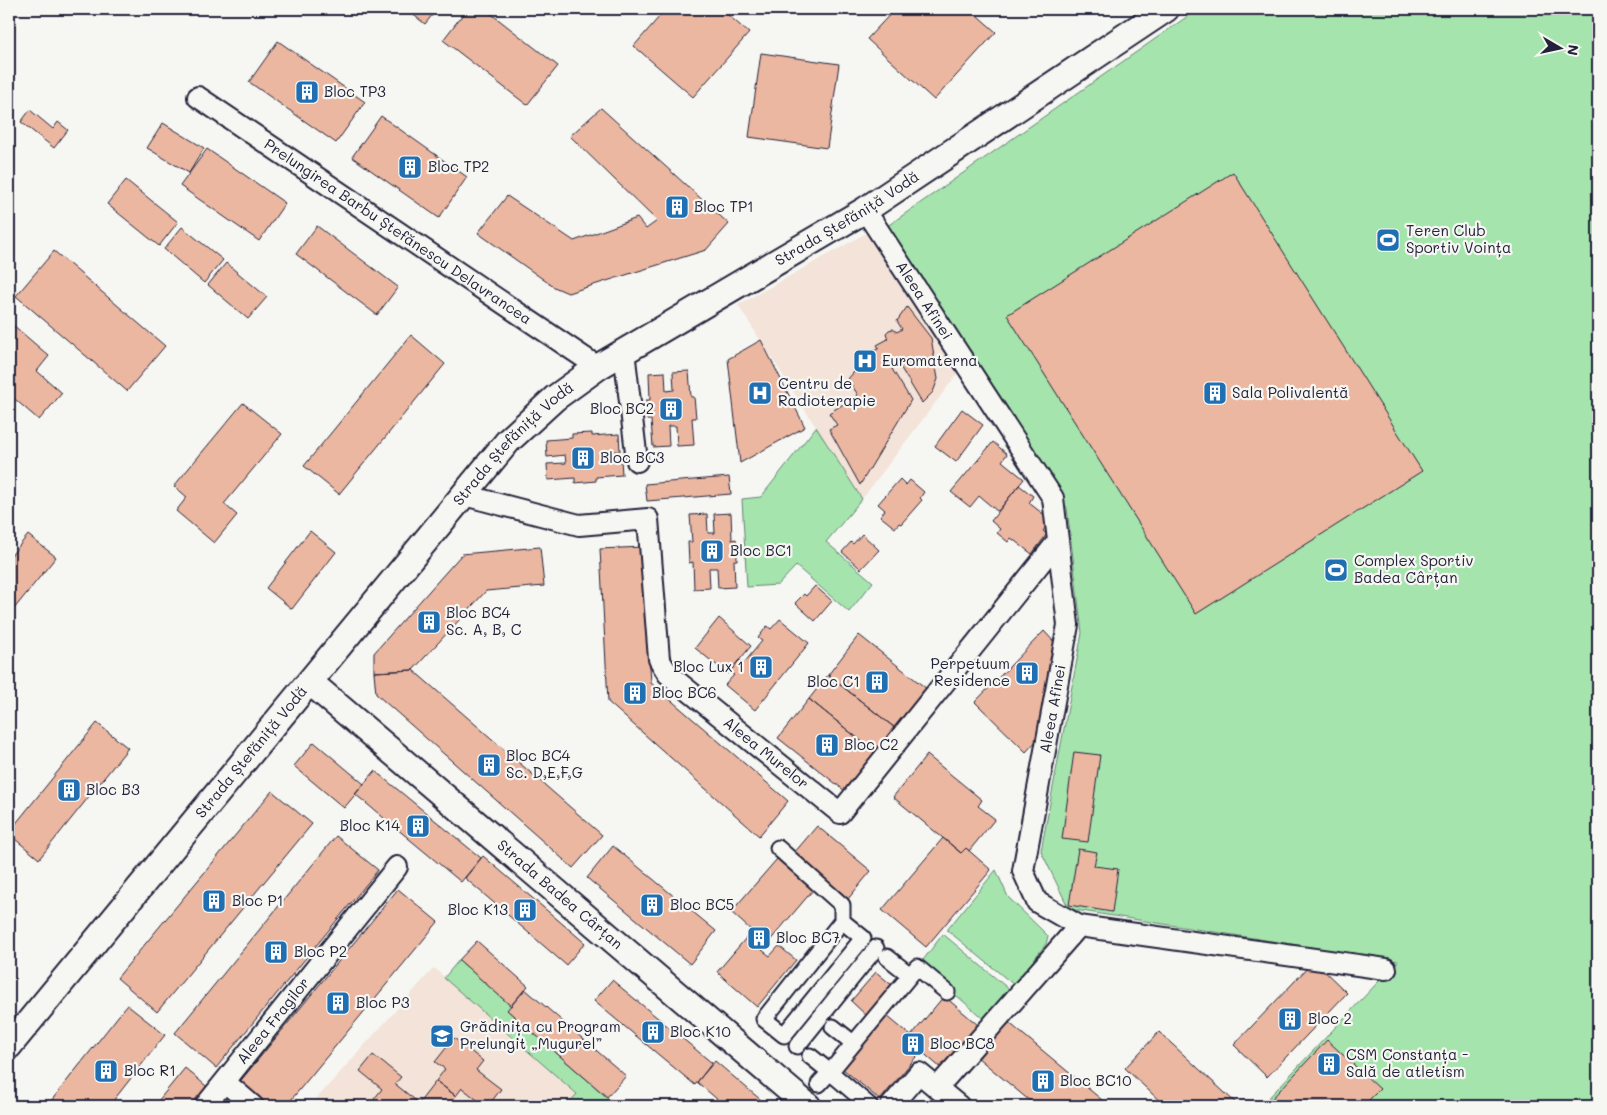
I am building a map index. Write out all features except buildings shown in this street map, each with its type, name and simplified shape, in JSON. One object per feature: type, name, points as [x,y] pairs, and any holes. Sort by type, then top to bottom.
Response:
[{"type":"street","name":"Strada Ștefăniță Vodă","points":[[9,1046],[508,441],[555,398],[598,366],[865,210],[1166,9]]},
{"type":"street","name":"Prelungirea Barbu Ștefănescu Delavrancea","points":[[198,97],[598,366]]},
{"type":"street","name":"Aleea Afinei","points":[[865,210],[1054,498],[1068,625],[1024,871],[1037,902],[1079,926],[1386,969]]},
{"type":"street","points":[[624,351],[637,461]]},
{"type":"street","name":"Aleea Murelor","points":[[464,495],[579,525],[648,519],[659,659],[668,674],[840,813],[1058,541]]},
{"type":"street","name":"Strada Badea Cârțan","points":[[310,682],[813,1095]]},
{"type":"street","points":[[778,848],[842,905],[842,921],[764,1019],[784,1035],[863,938],[842,921]]},
{"type":"street","name":"Aleea Fragilor","points":[[205,1106],[397,867]]},
{"type":"street","points":[[938,1088],[1079,926]]},
{"type":"street","points":[[820,949],[841,966]]},
{"type":"street","points":[[797,1046],[881,952],[910,975]]},
{"type":"street","points":[[813,1095],[853,1043],[917,967],[947,992]]},
{"type":"street","points":[[788,989],[808,1006]]},
{"type":"street","points":[[833,1027],[853,1043]]},
{"type":"street","points":[[810,1056],[870,1106]]},
{"type":"street","points":[[891,1106],[919,1073],[958,1106]]},
{"type":"street","points":[[224,1082],[254,1106]]},
{"type":"shaded area","name":"Euromaterna","points":[[870,231],[961,369],[862,499],[738,305]]},
{"type":"shaded area","name":"Grădinița cu Program Prelungit „Mugurel”","points":[[434,968],[577,1094],[566,1106],[310,1106]]},
{"type":"green space","name":"Complex Sportiv Badea Cârțan","points":[[1198,9],[1598,9],[1598,1106],[1261,1106],[1398,961],[1069,909],[1041,851],[1082,633],[1067,508],[886,227]]},
{"type":"green space","points":[[816,427],[862,499],[826,542],[873,582],[849,612],[796,566],[778,585],[747,587],[742,499],[761,497]]},
{"type":"green space","points":[[996,870],[1008,897],[1048,936],[1046,944],[1014,985],[947,930]]},
{"type":"green space","points":[[943,934],[1011,991],[986,1021],[920,964]]},
{"type":"green space","points":[[459,960],[511,1006],[507,1010],[617,1106],[566,1106],[577,1094],[444,978]]},
{"type":"place","name":"Bloc TP3","points":[[307,92]]},
{"type":"place","name":"Bloc TP2","points":[[410,167]]},
{"type":"place","name":"Bloc TP1","points":[[677,207]]},
{"type":"place","name":"Teren Club Sportiv Voința","points":[[1388,240]]},
{"type":"place","name":"Euromaterna","points":[[865,361]]},
{"type":"place","name":"Centru de Radioterapie","points":[[760,393]]},
{"type":"place","name":"Sala Polivalentă","points":[[1215,393]]},
{"type":"place","name":"Bloc BC2","points":[[671,409]]},
{"type":"place","name":"Bloc BC3","points":[[583,458]]},
{"type":"place","name":"Bloc BC1","points":[[712,551]]},
{"type":"place","name":"Complex Sportiv Badea Cârțan","points":[[1336,570]]},
{"type":"place","name":"Bloc BC4 Sc. A, B, C","points":[[429,622]]},
{"type":"place","name":"Bloc Lux 1","points":[[761,667]]},
{"type":"place","name":"Perpetuum Residence","points":[[1027,673]]},
{"type":"place","name":"Bloc C1","points":[[877,682]]},
{"type":"place","name":"Bloc BC6","points":[[635,693]]},
{"type":"place","name":"Bloc C2","points":[[827,745]]},
{"type":"place","name":"Bloc BC4 Sc. D,E,F,G","points":[[489,765]]},
{"type":"place","name":"Bloc B3","points":[[69,790]]},
{"type":"place","name":"Bloc K14","points":[[418,826]]},
{"type":"place","name":"Bloc P1","points":[[214,901]]},
{"type":"place","name":"Bloc BC5","points":[[652,905]]},
{"type":"place","name":"Bloc K13","points":[[525,910]]},
{"type":"place","name":"Bloc BC7","points":[[759,938]]},
{"type":"place","name":"Bloc P2","points":[[276,952]]},
{"type":"place","name":"Bloc P3","points":[[338,1003]]},
{"type":"place","name":"Bloc 2","points":[[1290,1019]]},
{"type":"place","name":"Bloc K10","points":[[653,1032]]},
{"type":"place","name":"Grădinița cu Program Prelungit „Mugurel”","points":[[442,1036]]},
{"type":"place","name":"Bloc BC8","points":[[913,1044]]},
{"type":"place","name":"CSM Constanța - Sală de atletism","points":[[1329,1064]]},
{"type":"place","name":"Bloc R1","points":[[106,1071]]},
{"type":"place","name":"Bloc BC10","points":[[1043,1081]]}]
